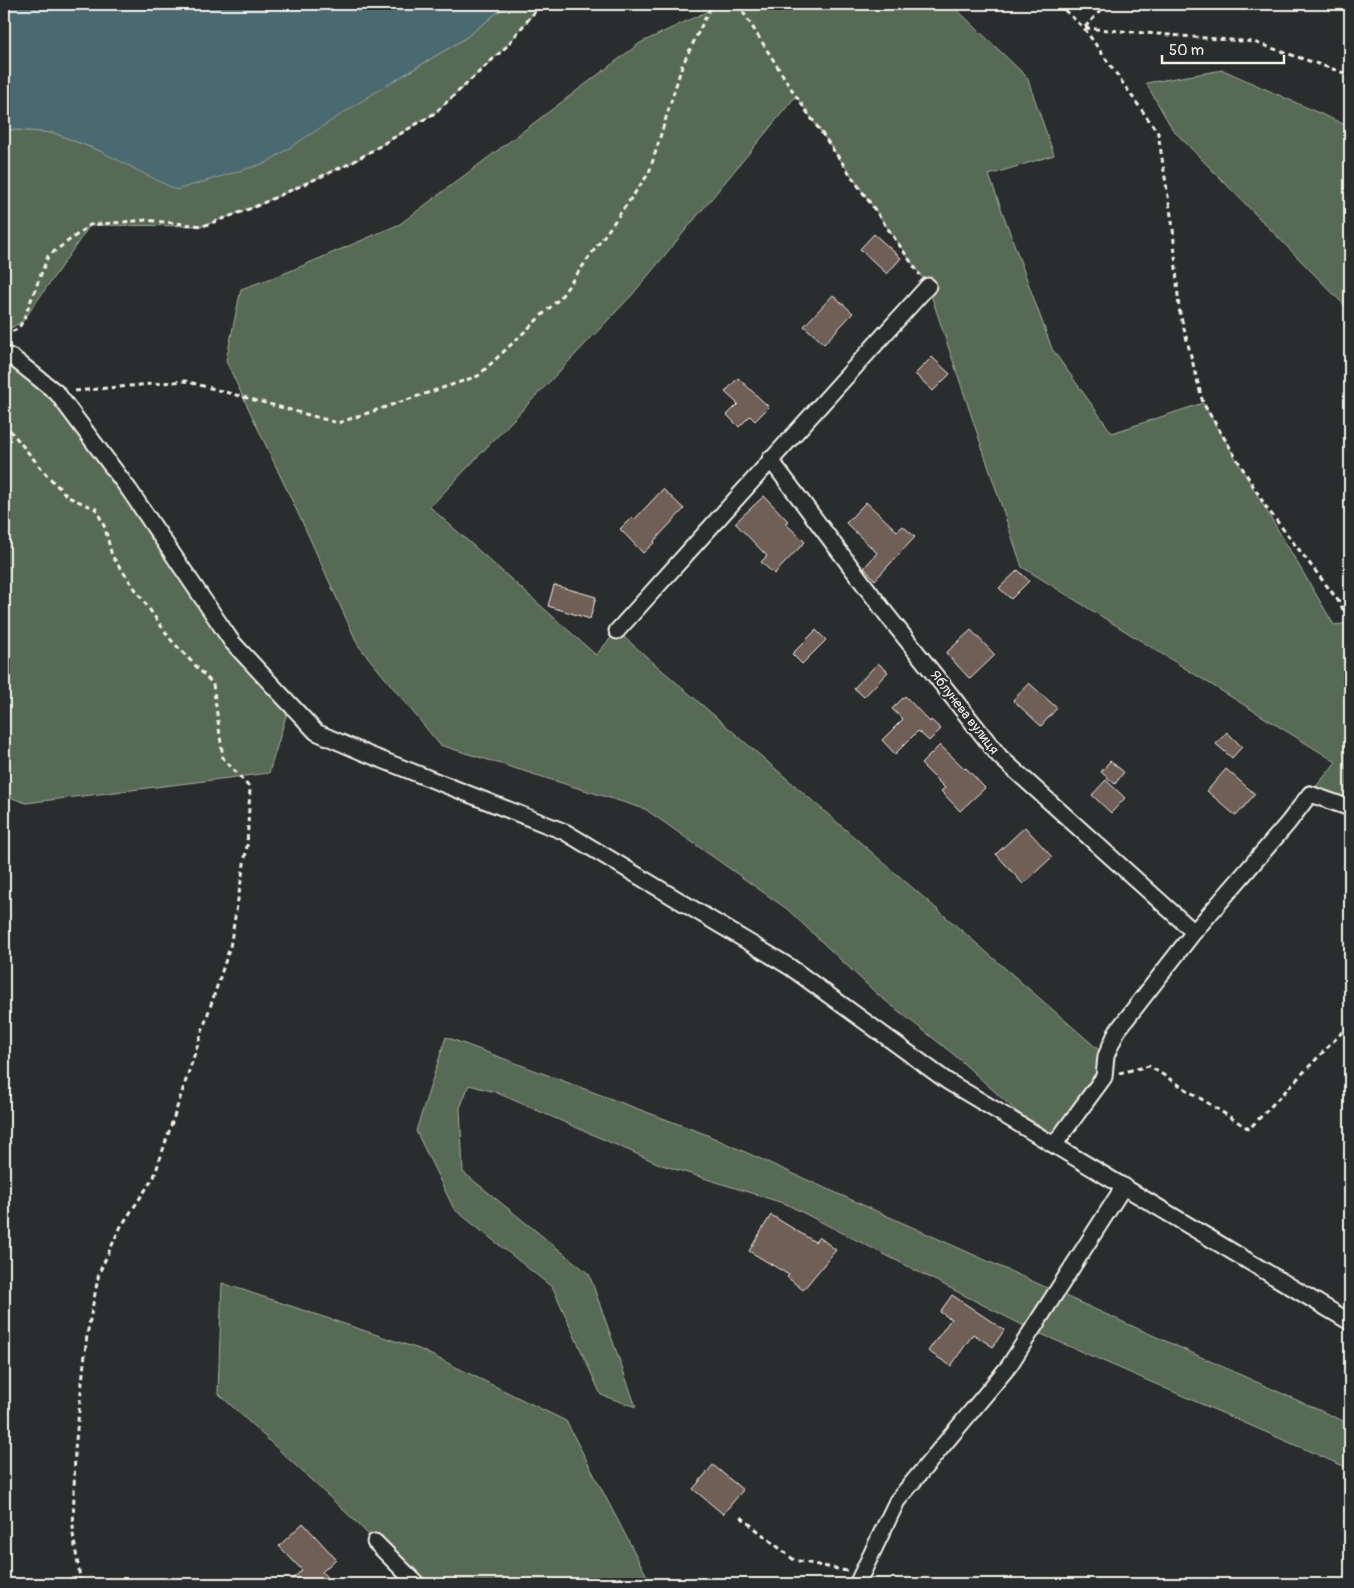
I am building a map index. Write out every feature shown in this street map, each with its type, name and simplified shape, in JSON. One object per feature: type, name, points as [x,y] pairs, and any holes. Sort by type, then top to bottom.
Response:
[{"type":"street","points":[[617,632],[770,459],[928,286]]},
{"type":"street","points":[[4,354],[13,358],[57,393],[130,491],[232,642],[316,732],[366,754],[565,832],[790,967],[947,1081],[1350,1322]]},
{"type":"street","name":"Яблунева вулиця","points":[[770,459],[887,615],[1000,757],[1194,932]]},
{"type":"street","points":[[1054,1145],[1104,1077],[1106,1056],[1117,1031],[1194,932],[1288,823],[1310,794],[1350,808]]},
{"type":"street","points":[[859,1579],[897,1501],[1009,1366],[1124,1186]]},
{"type":"street","points":[[375,1542],[417,1584]]},
{"type":"path","points":[[4,335],[18,329],[23,322],[48,256],[90,225],[146,220],[203,226],[252,208],[353,162],[435,113],[506,46],[541,4]]},
{"type":"path","points":[[57,393],[185,381],[338,423],[478,376],[560,298],[649,173],[682,66],[712,4]]},
{"type":"path","points":[[738,4],[796,96],[928,286]]},
{"type":"path","points":[[1058,4],[1084,28],[1158,133],[1173,228],[1179,309],[1203,403],[1266,507],[1337,599],[1350,620]]},
{"type":"path","points":[[1084,28],[1107,4]]},
{"type":"path","points":[[1084,28],[1254,42],[1350,75]]},
{"type":"path","points":[[4,423],[45,474],[68,497],[96,509],[105,528],[112,556],[171,640],[213,684],[223,758],[250,788],[247,846],[230,946],[154,1177],[120,1228],[99,1272],[87,1336],[75,1450],[73,1534],[81,1584]]},
{"type":"path","points":[[1104,1077],[1148,1066],[1249,1129],[1350,1024]]},
{"type":"path","points":[[740,1516],[794,1560],[859,1579]]},
{"type":"green space","points":[[508,4],[541,4],[506,47],[435,113],[353,162],[252,208],[203,226],[90,225],[23,321],[4,332],[4,129],[54,133],[100,151],[382,88],[464,39]]},
{"type":"green space","points":[[723,4],[951,4],[1027,77],[1054,155],[989,175],[1052,349],[1112,433],[1203,403],[1334,625],[1350,623],[1350,809],[1310,794],[1336,762],[1022,567],[928,286],[796,96],[632,295],[430,507],[596,655],[617,631],[1106,1056],[1104,1077],[1054,1145],[952,1053],[877,994],[787,909],[645,809],[440,745],[358,645],[226,361],[241,289],[283,274],[400,224],[640,43]]},
{"type":"green space","points":[[1223,70],[1350,127],[1350,311],[1173,130],[1146,83]]},
{"type":"green space","points":[[4,354],[57,393],[290,703],[269,773],[26,803],[4,795]]},
{"type":"green space","points":[[446,1037],[705,1134],[1350,1424],[1350,1469],[1032,1330],[786,1204],[662,1165],[495,1092],[469,1085],[460,1108],[463,1172],[589,1274],[636,1407],[601,1395],[553,1288],[454,1209],[416,1131]]},
{"type":"green space","points":[[222,1283],[419,1349],[566,1421],[651,1584],[417,1584],[354,1520],[218,1393]]},
{"type":"water","points":[[4,4],[508,4],[464,39],[382,88],[266,163],[176,190],[100,151],[54,133],[4,129]]},
{"type":"building","points":[[874,234],[901,258],[887,274],[860,249]]},
{"type":"building","points":[[833,295],[853,313],[824,344],[804,326]]},
{"type":"building","points":[[932,357],[950,374],[933,391],[915,374]]},
{"type":"building","points":[[738,378],[769,407],[755,421],[750,416],[739,427],[727,415],[738,404],[725,392]]},
{"type":"building","points":[[663,489],[684,509],[643,553],[620,529],[632,517],[634,520]]},
{"type":"building","points":[[764,496],[788,521],[785,523],[805,542],[774,574],[761,562],[767,556],[735,523]]},
{"type":"building","points":[[866,502],[897,531],[903,526],[915,537],[875,580],[864,568],[877,553],[846,523]]},
{"type":"building","points":[[1018,570],[1029,581],[1011,599],[999,588]]},
{"type":"building","points":[[554,585],[596,597],[590,619],[548,606]]},
{"type":"building","points":[[816,630],[826,640],[802,664],[792,654]]},
{"type":"building","points":[[971,630],[995,655],[970,679],[946,653]]},
{"type":"building","points":[[878,663],[888,672],[864,697],[854,688]]},
{"type":"building","points":[[1029,683],[1057,708],[1041,726],[1013,700]]},
{"type":"building","points":[[905,696],[930,722],[931,720],[941,729],[929,741],[918,731],[895,754],[882,740],[903,719],[892,709]]},
{"type":"building","points":[[1227,732],[1242,747],[1232,758],[1216,744]]},
{"type":"building","points":[[940,745],[985,788],[960,811],[941,791],[945,788],[921,764]]},
{"type":"building","points":[[1110,761],[1124,772],[1115,784],[1101,772]]},
{"type":"building","points":[[1226,769],[1255,794],[1236,816],[1207,791]]},
{"type":"building","points":[[1106,780],[1125,798],[1111,813],[1092,795]]},
{"type":"building","points":[[1025,827],[1052,857],[1023,884],[996,854]]},
{"type":"building","points":[[771,1215],[815,1242],[819,1237],[836,1250],[803,1290],[787,1277],[789,1275],[749,1251]]},
{"type":"building","points":[[952,1295],[1004,1330],[993,1347],[973,1334],[951,1366],[928,1351],[951,1319],[940,1312]]},
{"type":"building","points":[[713,1465],[743,1490],[723,1514],[693,1489]]},
{"type":"building","points":[[303,1523],[336,1559],[322,1572],[333,1584],[287,1584],[302,1570],[279,1546]]}]
